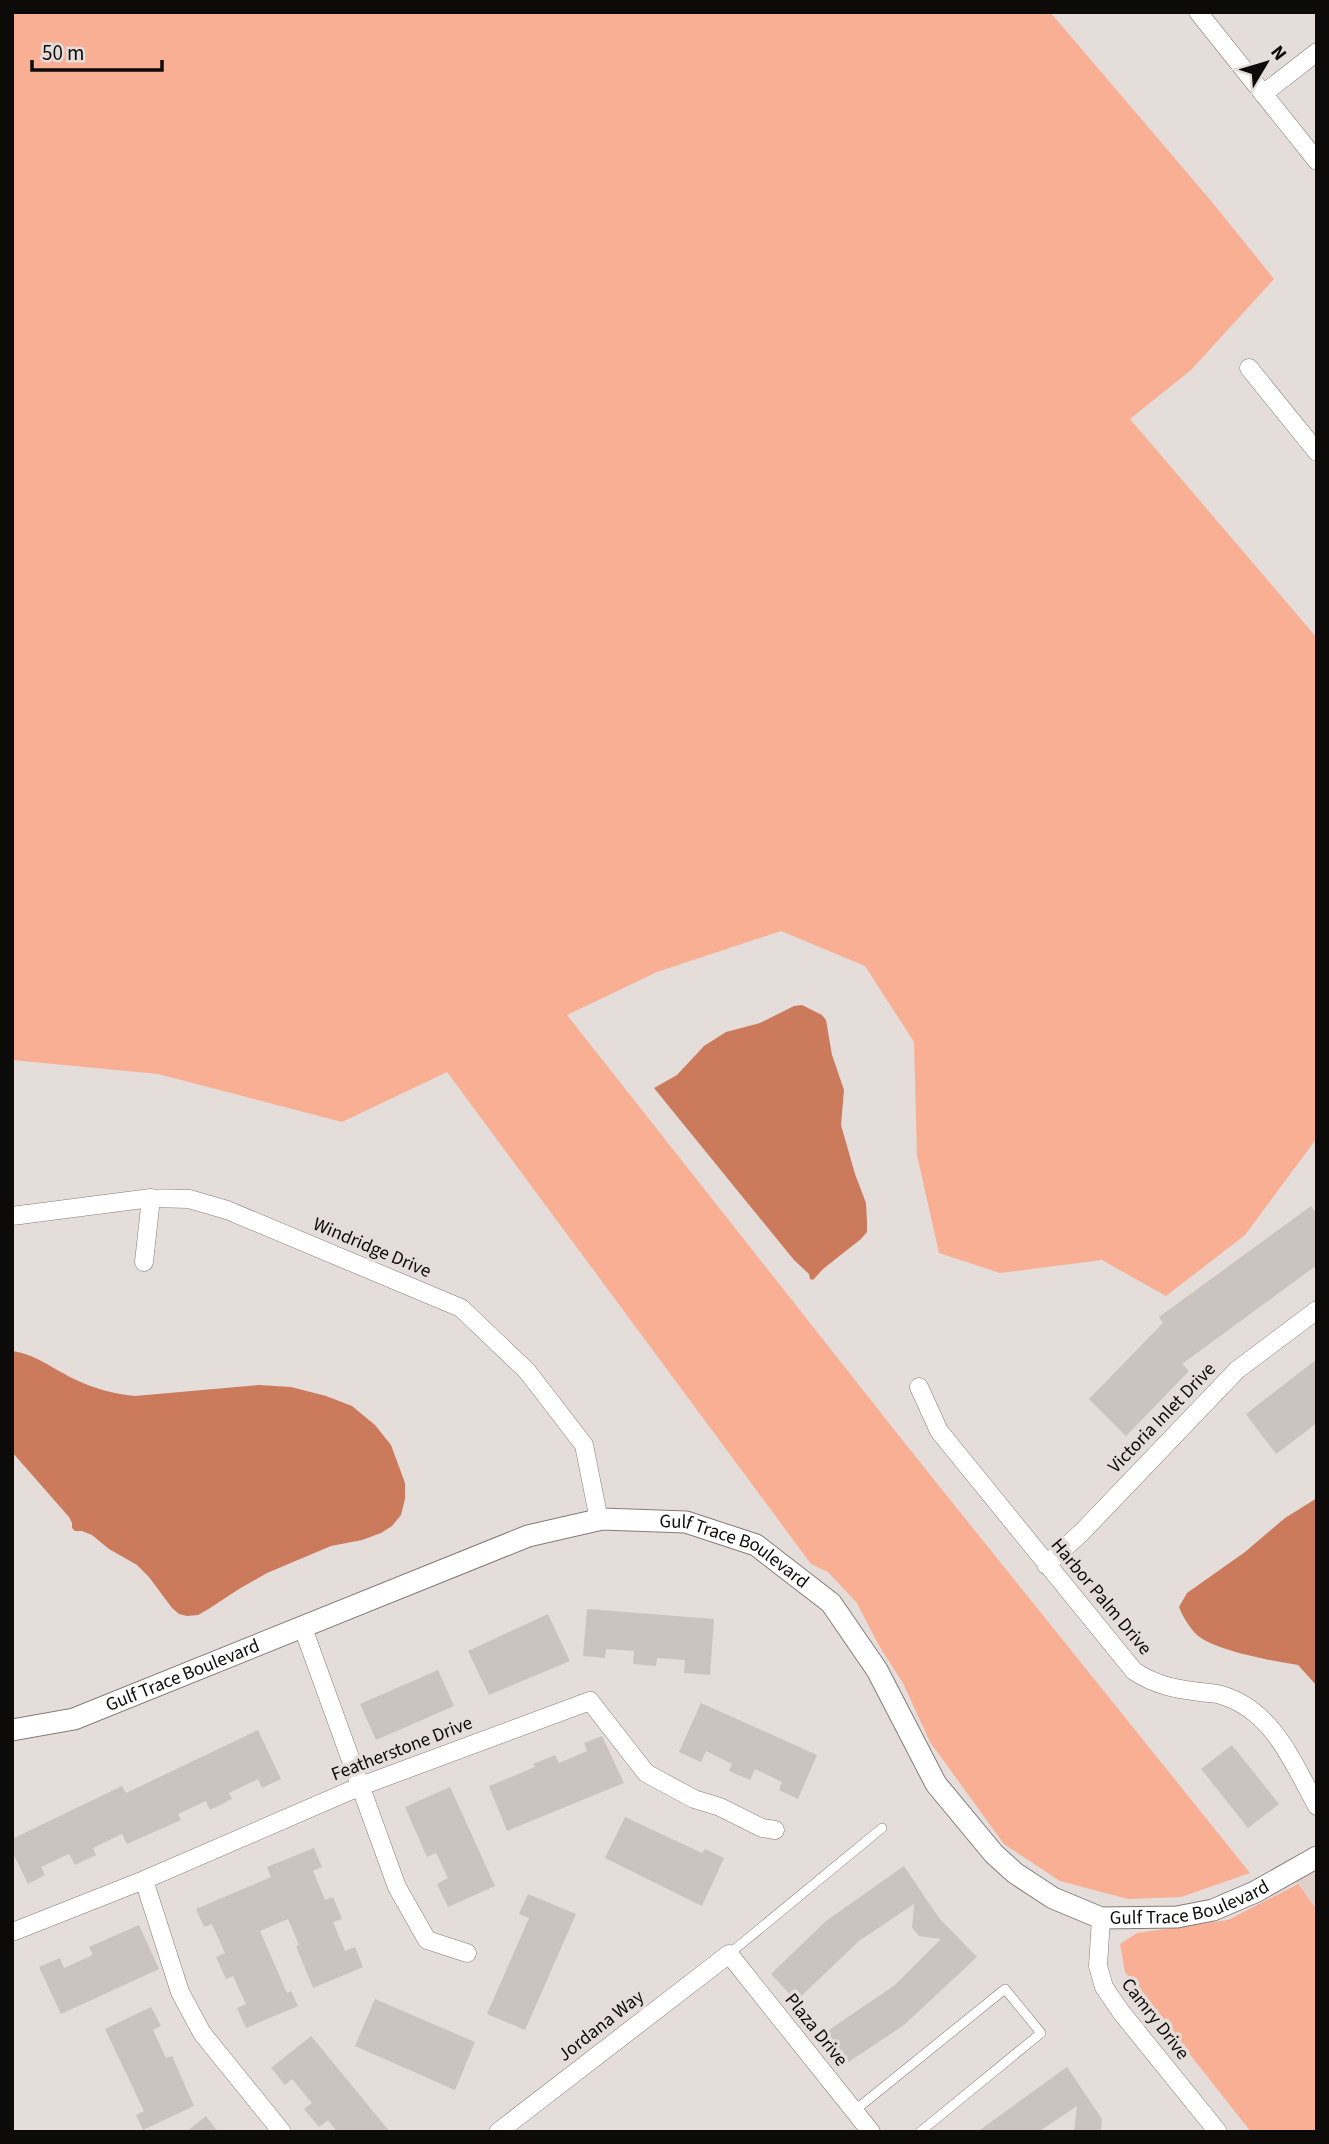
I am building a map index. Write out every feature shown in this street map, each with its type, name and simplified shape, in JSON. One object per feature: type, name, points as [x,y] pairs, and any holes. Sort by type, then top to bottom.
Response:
[{"type":"street","points":[[1198,12],[1317,161]]},
{"type":"street","points":[[1263,94],[1317,52]]},
{"type":"street","points":[[1249,368],[1317,452]]},
{"type":"street","points":[[144,1262],[151,1198]]},
{"type":"street","name":"Windridge Drive","points":[[12,1216],[151,1198],[189,1199],[226,1210],[461,1308],[527,1371],[584,1446],[599,1520]]},
{"type":"street","name":"Victoria Inlet Drive","points":[[1046,1565],[1082,1532],[1237,1370],[1317,1310]]},
{"type":"street","name":"Harbor Palm Drive","points":[[919,1387],[939,1431],[1134,1671],[1148,1681],[1169,1688],[1221,1695],[1244,1705],[1266,1721],[1317,1806]]},
{"type":"street","name":"Gulf Trace Boulevard","points":[[12,1730],[74,1719],[528,1536],[599,1520],[686,1522],[756,1545],[831,1603],[877,1670],[936,1784],[994,1854],[1015,1873],[1053,1898],[1101,1918],[1177,1917],[1213,1910],[1255,1892],[1317,1857]]},
{"type":"street","points":[[303,1628],[397,1887],[427,1940],[467,1953]]},
{"type":"street","name":"Featherstone Drive","points":[[15,1931],[144,1880],[361,1786],[590,1701],[646,1773],[694,1799],[720,1807],[762,1828],[775,1830]]},
{"type":"street","points":[[144,1880],[180,1992],[202,2033],[282,2132]]},
{"type":"street","name":"Camry Drive","points":[[1101,1918],[1098,1966],[1104,1987],[1218,2132]]},
{"type":"street","name":"Plaza Drive","points":[[729,1954],[871,2132]]},
{"type":"street","name":"Jordana Way","points":[[498,2132],[729,1954]]},
{"type":"lane","points":[[729,1954],[882,1828]]},
{"type":"lane","points":[[854,2111],[1005,1989],[1041,2034],[920,2132]]},
{"type":"shaded area","points":[[12,12],[1050,12],[1274,279],[1191,370],[1130,419],[1317,638],[1317,1138],[1245,1235],[1166,1296],[1102,1260],[1000,1273],[939,1253],[917,1155],[914,1042],[865,966],[781,931],[657,972],[567,1015],[911,1451],[1250,1873],[1181,1897],[1128,1899],[1060,1881],[1004,1844],[930,1742],[903,1683],[878,1644],[857,1603],[828,1572],[811,1564],[447,1072],[342,1122],[158,1074],[12,1060]]},
{"type":"shaded area","points":[[802,1005],[822,1015],[826,1020],[832,1055],[844,1090],[841,1125],[866,1203],[867,1222],[867,1232],[861,1239],[813,1280],[654,1088],[677,1075],[704,1046],[726,1032],[760,1023],[794,1006]]},
{"type":"shaded area","points":[[12,1351],[36,1358],[87,1385],[127,1395],[259,1385],[291,1387],[352,1406],[375,1425],[391,1445],[405,1483],[401,1515],[392,1526],[381,1533],[331,1546],[267,1573],[198,1615],[179,1614],[137,1565],[109,1549],[92,1535],[75,1531],[69,1517],[12,1452]]},
{"type":"shaded area","points":[[1317,1498],[1317,1686],[1298,1665],[1245,1654],[1206,1641],[1191,1629],[1179,1607],[1187,1593],[1245,1552],[1285,1518]]},
{"type":"shaded area","points":[[1317,1865],[1317,1910],[1293,1878]]},
{"type":"shaded area","points":[[1298,1884],[1317,1910],[1317,2132],[1251,2132],[1125,1972],[1120,1944],[1137,1933],[1228,1920]]},
{"type":"building","points":[[1311,1206],[1317,1214],[1317,1265],[1182,1364],[1189,1371],[1126,1436],[1089,1399],[1163,1323],[1159,1317]]},
{"type":"building","points":[[1317,1359],[1317,1423],[1276,1454],[1246,1414]]},
{"type":"building","points":[[587,1609],[714,1619],[710,1675],[684,1673],[685,1660],[657,1658],[656,1666],[633,1664],[634,1651],[606,1649],[605,1658],[583,1656]]},
{"type":"building","points":[[548,1614],[570,1661],[489,1695],[468,1651]]},
{"type":"building","points":[[438,1670],[454,1706],[376,1740],[360,1704]]},
{"type":"building","points":[[701,1703],[817,1755],[798,1799],[779,1790],[782,1782],[755,1769],[750,1780],[729,1771],[732,1764],[706,1751],[701,1762],[679,1752]]},
{"type":"building","points":[[258,1730],[281,1779],[262,1788],[258,1779],[229,1793],[232,1799],[210,1810],[206,1801],[178,1814],[181,1820],[127,1844],[122,1834],[93,1848],[96,1855],[75,1865],[69,1854],[41,1867],[45,1875],[28,1884],[12,1851],[12,1839],[122,1786],[126,1793]]},
{"type":"building","points":[[602,1736],[624,1783],[507,1831],[489,1786],[535,1767],[533,1764],[555,1755],[559,1763],[587,1751],[584,1743]]},
{"type":"building","points":[[1232,1745],[1279,1804],[1248,1828],[1201,1769]]},
{"type":"building","points":[[450,1787],[495,1886],[448,1907],[437,1884],[448,1878],[436,1853],[427,1857],[405,1807]]},
{"type":"building","points":[[625,1817],[702,1853],[705,1849],[724,1858],[702,1906],[605,1858]]},
{"type":"building","points":[[314,1848],[322,1867],[313,1871],[325,1900],[333,1897],[342,1919],[333,1922],[345,1951],[355,1947],[363,1967],[313,1988],[288,1919],[260,1931],[287,1993],[291,1991],[298,2006],[246,2028],[237,2008],[246,2004],[233,1976],[226,1979],[216,1957],[225,1953],[212,1924],[204,1927],[196,1909],[271,1877],[267,1867]]},
{"type":"building","points":[[904,1866],[939,1918],[977,1957],[904,2025],[844,2065],[823,2034],[895,1985],[941,1939],[919,1936],[912,1928],[914,1904],[859,1941],[796,2001],[771,1974],[826,1921]]},
{"type":"building","points":[[528,1894],[576,1914],[525,2030],[487,2014],[529,1918],[519,1914]]},
{"type":"building","points":[[139,1925],[159,1969],[61,2014],[39,1967],[60,1958],[64,1968],[93,1955],[89,1947]]},
{"type":"building","points":[[375,1999],[475,2042],[455,2090],[355,2046]]},
{"type":"building","points":[[151,2007],[161,2026],[153,2030],[166,2058],[172,2056],[194,2106],[143,2130],[136,2115],[144,2111],[105,2029]]},
{"type":"building","points":[[311,2036],[390,2132],[337,2132],[328,2120],[319,2127],[304,2109],[312,2103],[292,2079],[285,2085],[271,2068]]},
{"type":"building","points":[[1067,2067],[1102,2119],[1101,2132],[1074,2132],[1077,2106],[1038,2132],[977,2132]]},
{"type":"building","points":[[206,2116],[218,2132],[186,2132]]}]
